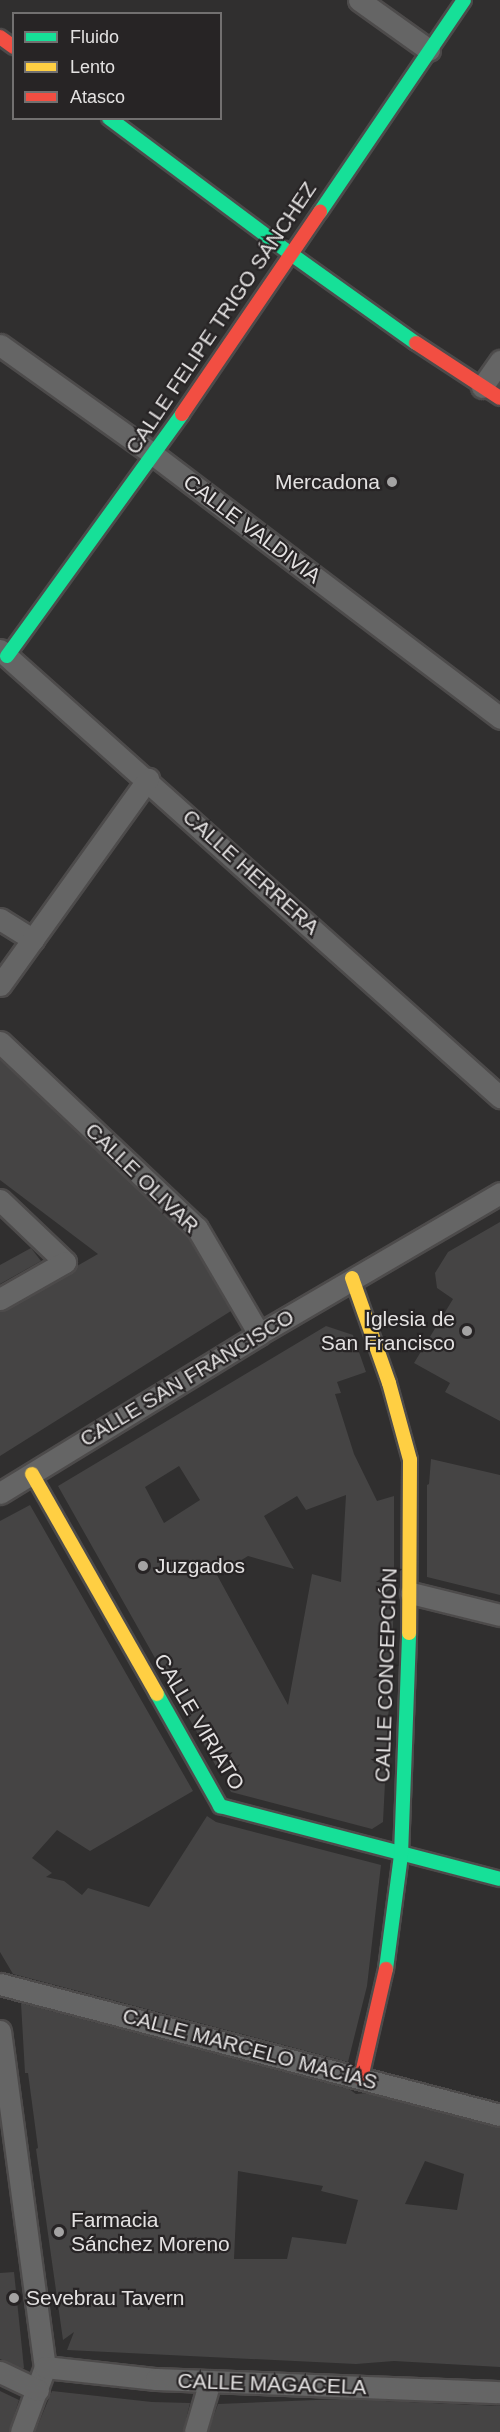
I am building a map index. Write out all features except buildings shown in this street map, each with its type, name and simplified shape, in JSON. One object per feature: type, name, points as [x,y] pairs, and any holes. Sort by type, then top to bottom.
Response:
[{"type":"street","points":[[359,0],[429,50]]},
{"type":"street","name":"CALLE FELIPE TRIGO SÁNCHEZ","points":[[3,653],[154,455],[464,0]]},
{"type":"street","points":[[112,120],[291,254],[491,393],[500,361]]},
{"type":"street","name":"CALLE VALDIVIA","points":[[0,345],[154,455],[500,718]]},
{"type":"street","name":"CALLE HERRERA","points":[[3,653],[148,779],[500,1097]]},
{"type":"street","points":[[0,985],[148,779]]},
{"type":"street","points":[[0,919],[33,940]]},
{"type":"street","name":"CALLE OLIVAR","points":[[0,1042],[197,1228],[259,1334]]},
{"type":"street","name":"CALLE SAN FRANCISCO","points":[[0,1493],[352,1278],[500,1193]]},
{"type":"street","points":[[0,1200],[65,1262],[0,1299]]},
{"type":"street","name":"CALLE CONCEPCIÓN","points":[[352,1278],[389,1383],[410,1460],[411,1593],[401,1855],[383,1989],[361,2078]]},
{"type":"street","name":"CALLE VIRIATO","points":[[32,1474],[220,1806],[500,1879]]},
{"type":"street","points":[[411,1593],[500,1615]]},
{"type":"street","name":"CALLE MARCELO MACÍAS","points":[[0,1984],[500,2115]]},
{"type":"street","points":[[0,2031],[45,2367],[21,2432]]},
{"type":"street","name":"CALLE MAGACELA","points":[[45,2367],[210,2381],[500,2392]]},
{"type":"street","points":[[0,2372],[38,2390]]},
{"type":"street","points":[[195,2432],[210,2381]]},
{"type":"traffic: fast","points":[[320,212],[464,0]]},
{"type":"traffic: fast","points":[[112,120],[291,254],[416,343]]},
{"type":"traffic: fast","points":[[7,656],[182,414]]},
{"type":"traffic: fast","points":[[386,1969],[401,1855],[409,1633]]},
{"type":"traffic: fast","points":[[157,1694],[220,1806],[500,1879]]},
{"type":"traffic: slow","points":[[352,1278],[389,1383],[410,1460],[409,1633]]},
{"type":"traffic: slow","points":[[32,1474],[157,1694]]},
{"type":"traffic: jam","points":[[0,37],[12,46]]},
{"type":"traffic: jam","points":[[182,414],[320,212]]},
{"type":"traffic: jam","points":[[416,343],[500,398]]},
{"type":"traffic: jam","points":[[361,2078],[386,1969]]},
{"type":"place","name":"Mercadona","points":[[392,482]]},
{"type":"place","name":"Iglesia de San Francisco","points":[[467,1331]]},
{"type":"place","name":"Juzgados","points":[[143,1566]]},
{"type":"place","name":"Farmacia Sánchez Moreno","points":[[59,2232]]},
{"type":"place","name":"Sevebrau Tavern","points":[[14,2298]]}]
